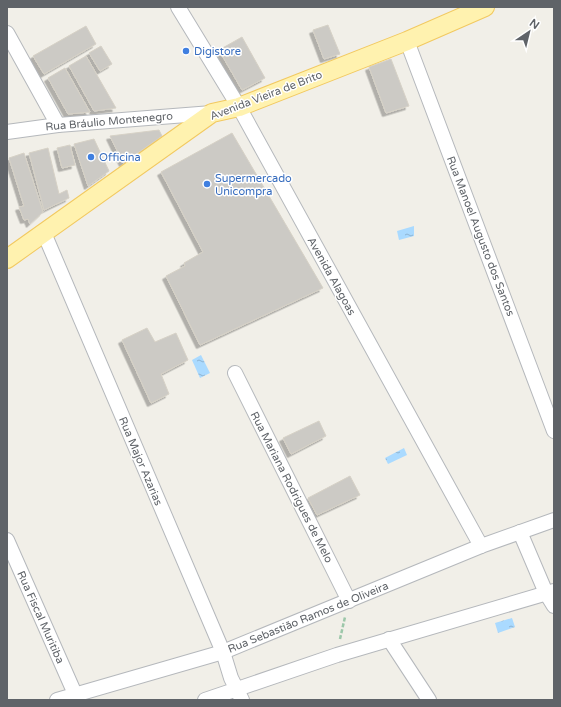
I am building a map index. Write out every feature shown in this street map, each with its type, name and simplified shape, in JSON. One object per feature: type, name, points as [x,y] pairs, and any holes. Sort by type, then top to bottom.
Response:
[{"type":"main road","name":"Avenida Vieira de Brito","points":[[7,259],[212,113],[239,107],[407,41],[485,7]]},
{"type":"street","name":"Avenida Alagoas","points":[[178,7],[239,107],[481,546]]},
{"type":"street","points":[[7,33],[58,124]]},
{"type":"street","name":"Rua Manoel Augusto dos Santos","points":[[407,41],[554,431]]},
{"type":"street","name":"Rua Bráulio Montenegro","points":[[7,132],[58,124],[212,113]]},
{"type":"street","name":"Rua Major Azarias","points":[[44,233],[223,652],[239,695]]},
{"type":"street","name":"Rua Mariana Rodrigues de Melo","points":[[235,374],[349,601]]},
{"type":"street","name":"Rua Sebastião Ramos de Oliveira","points":[[57,700],[223,652],[481,546],[554,520]]},
{"type":"street","points":[[520,532],[550,592],[554,606]]},
{"type":"street","name":"Rua Fiscal Muritiba","points":[[7,540],[75,694]]},
{"type":"street","points":[[205,700],[239,695],[337,655],[550,592]]},
{"type":"street","points":[[389,639],[429,700]]},
{"type":"path","points":[[337,655],[349,601]]},
{"type":"water","points":[[414,226],[414,236],[399,240],[397,231]]},
{"type":"water","points":[[201,355],[210,373],[200,378],[192,360]]},
{"type":"water","points":[[404,448],[407,455],[388,464],[385,458]]},
{"type":"water","points":[[512,618],[515,627],[498,633],[495,623]]},
{"type":"building","points":[[328,25],[340,54],[324,59],[313,30]]},
{"type":"building","points":[[86,26],[96,44],[44,74],[33,56]]},
{"type":"building","points":[[242,37],[265,78],[242,90],[219,50]]},
{"type":"building","points":[[101,46],[112,64],[100,71],[89,53]]},
{"type":"building","points":[[86,56],[116,108],[94,111],[69,66]]},
{"type":"building","points":[[391,59],[409,106],[386,113],[369,67]]},
{"type":"building","points":[[65,68],[90,112],[68,114],[48,78]]},
{"type":"building","points":[[159,130],[162,136],[123,163],[110,136]]},
{"type":"building","points":[[232,133],[323,288],[200,345],[166,276],[185,266],[184,263],[203,252],[161,172]]},
{"type":"building","name":"Officina","points":[[94,139],[109,171],[88,186],[74,144]]},
{"type":"building","points":[[70,145],[75,165],[62,168],[57,148]]},
{"type":"building","points":[[48,148],[59,194],[67,190],[69,198],[44,210],[29,153]]},
{"type":"building","points":[[24,153],[43,212],[30,224],[28,219],[24,220],[19,207],[24,206],[9,158]]},
{"type":"building","points":[[147,328],[155,342],[176,333],[188,360],[161,374],[169,394],[151,403],[122,340]]},
{"type":"building","points":[[319,421],[326,436],[291,454],[283,438]]},
{"type":"building","points":[[350,476],[360,495],[317,515],[308,498]]},
{"type":"place","name":"Digistore","points":[[186,51]]},
{"type":"place","name":"Officina","points":[[91,157]]},
{"type":"place","name":"Supermercado Unicompra","points":[[207,184]]}]
